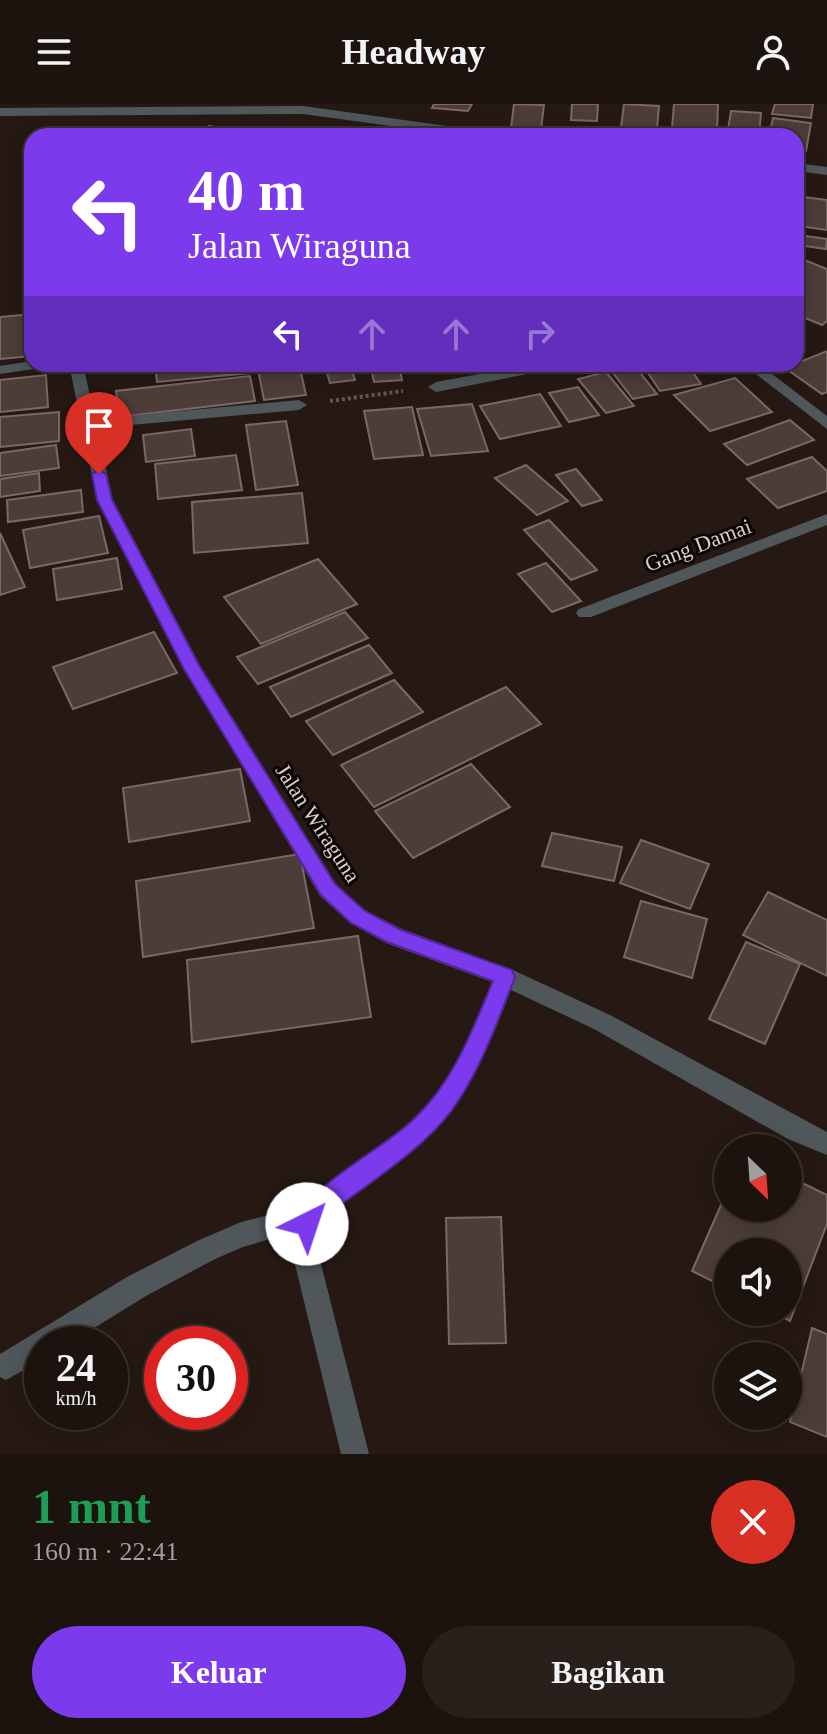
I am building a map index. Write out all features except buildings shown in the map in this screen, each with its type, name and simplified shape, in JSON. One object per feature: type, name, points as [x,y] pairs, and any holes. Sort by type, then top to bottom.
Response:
[{"type":"street","points":[[0,112],[302,107],[438,128]]},
{"type":"street","points":[[804,168],[827,171]]},
{"type":"street","points":[[0,370],[24,366]]},
{"type":"street","name":"Jalan Wiraguna","points":[[78,372],[105,500],[193,669],[328,890],[358,917],[394,936],[505,977],[602,1022],[797,1131],[827,1144]]},
{"type":"street","points":[[436,387],[516,372]]},
{"type":"street","points":[[760,372],[827,424]]},
{"type":"street","points":[[88,424],[237,413],[299,405]]},
{"type":"street","name":"Gang Damai","points":[[585,613],[827,519]]},
{"type":"street","points":[[72,1326],[135,1288],[207,1251],[261,1228],[309,1217],[337,1191],[421,1128],[444,1104],[470,1061],[505,977]]},
{"type":"street","points":[[309,1217],[306,1256],[355,1454]]},
{"type":"street","points":[[6,1366],[24,1355]]},
{"type":"path","points":[[299,405],[436,387]]},
{"type":"route","points":[[99,474],[105,500],[193,669],[328,890],[358,917],[394,936],[505,977],[481,1040],[444,1104],[421,1128],[316,1209],[307,1224]]}]
